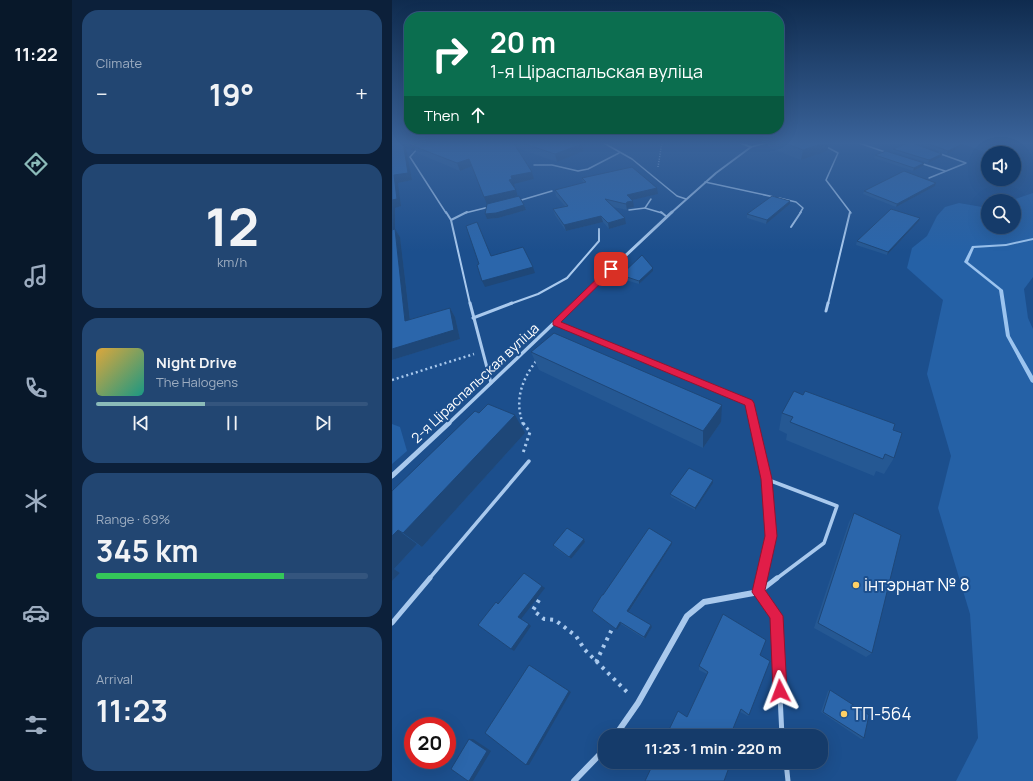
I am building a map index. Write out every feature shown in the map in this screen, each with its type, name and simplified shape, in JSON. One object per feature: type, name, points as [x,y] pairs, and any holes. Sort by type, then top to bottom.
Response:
[{"type":"street","name":"2-я Ціраспальская вуліца","points":[[392,476],[556,323],[600,279],[709,178]]},
{"type":"street","points":[[620,729],[638,703],[687,616],[704,602],[759,592],[771,536],[766,479]]},
{"type":"street","points":[[574,781],[598,756]]},
{"type":"lane","points":[[424,178],[451,220],[473,318],[491,383]]},
{"type":"lane","points":[[656,178],[677,196],[686,199]]},
{"type":"lane","points":[[826,311],[851,213],[826,180],[827,178]]},
{"type":"lane","points":[[705,182],[796,202],[804,208],[791,227]]},
{"type":"lane","points":[[512,202],[552,191]]},
{"type":"lane","points":[[645,208],[651,199]]},
{"type":"lane","points":[[451,220],[468,212],[490,207]]},
{"type":"lane","points":[[629,210],[645,208],[662,212],[667,217]]},
{"type":"lane","points":[[473,318],[538,294],[567,278],[599,241],[599,229]]},
{"type":"lane","points":[[556,323],[749,403],[766,479],[837,506],[824,543],[759,592],[776,616],[782,729]]},
{"type":"lane","points":[[392,623],[529,461]]},
{"type":"lane","points":[[787,769],[788,781]]},
{"type":"path","points":[[392,380],[482,352]]},
{"type":"path","points":[[529,461],[523,453],[530,432],[523,425],[518,410],[521,390],[526,374],[543,355]]},
{"type":"path","points":[[539,600],[533,610],[544,619],[555,620],[576,636],[585,650],[596,662],[638,703]]},
{"type":"path","points":[[596,662],[613,627]]},
{"type":"shaded area","points":[[1033,193],[1033,277],[1024,289],[1028,318],[1033,329],[1033,781],[956,781],[978,738],[970,614],[938,508],[951,456],[927,374],[943,300],[907,268],[912,248],[927,236],[937,216],[945,207],[959,203],[981,207],[981,234],[1021,234],[1021,197]]},
{"type":"shaded area","points":[[392,424],[400,427],[407,451],[392,464]]},
{"type":"building","points":[[392,178],[394,178],[397,199],[392,200]]},
{"type":"building","points":[[477,178],[512,178],[509,180],[516,190],[484,197]]},
{"type":"building","points":[[582,178],[646,178],[657,188],[627,195],[633,201],[627,202],[626,204],[605,199],[625,218],[608,223],[601,216],[564,225],[553,209],[568,206],[555,190],[586,182]]},
{"type":"building","points":[[889,178],[924,178],[936,183],[897,204],[864,191]]},
{"type":"building","points":[[519,196],[524,205],[496,213],[485,214],[487,204]]},
{"type":"building","points":[[772,196],[790,201],[767,220],[747,214]]},
{"type":"building","points":[[891,209],[920,218],[888,252],[857,241]]},
{"type":"building","points":[[477,222],[491,256],[523,247],[533,267],[482,281],[477,265],[479,264],[466,226]]},
{"type":"building","points":[[395,229],[405,321],[450,308],[454,330],[392,349],[392,230]]},
{"type":"building","points":[[642,255],[653,268],[639,281],[621,275]]},
{"type":"building","points":[[554,333],[722,405],[703,431],[531,352]]},
{"type":"building","points":[[794,391],[803,395],[805,391],[895,424],[893,430],[902,433],[894,458],[885,454],[883,459],[790,422],[793,417],[782,413]]},
{"type":"building","points":[[488,404],[515,415],[403,533],[398,530],[392,536],[392,491],[475,411],[479,413]]},
{"type":"building","points":[[689,468],[713,480],[695,508],[670,494]]},
{"type":"building","name":"інтэрнат № 8","points":[[854,513],[901,535],[872,653],[818,623]]},
{"type":"building","points":[[567,528],[584,539],[569,557],[553,545]]},
{"type":"building","points":[[649,528],[672,542],[627,611],[651,625],[644,637],[620,622],[616,629],[592,611]]},
{"type":"building","points":[[524,573],[542,586],[518,617],[529,624],[511,649],[478,625],[496,602],[498,604]]},
{"type":"building","points":[[723,614],[766,640],[760,655],[770,661],[749,715],[741,709],[733,729],[669,729],[678,711],[687,717],[708,672],[699,666]]},
{"type":"building","points":[[529,665],[569,691],[526,765],[485,733]]},
{"type":"building","name":"ТП-564","points":[[830,690],[869,715],[864,738],[823,712]]},
{"type":"building","points":[[469,739],[487,751],[469,781],[451,769],[456,769],[456,761]]},
{"type":"building","points":[[651,769],[728,769],[724,781],[645,781]]},
{"type":"waterway","points":[[1033,239],[1006,245],[973,247],[966,262],[1001,290],[1008,336],[1033,381]]},
{"type":"place","name":"інтэрнат № 8","points":[[856,585]]},
{"type":"place","name":"ТП-564","points":[[844,714]]},
{"type":"route","points":[[611,269],[556,323],[749,403],[766,479],[771,536],[759,592],[776,616],[780,691]]}]
